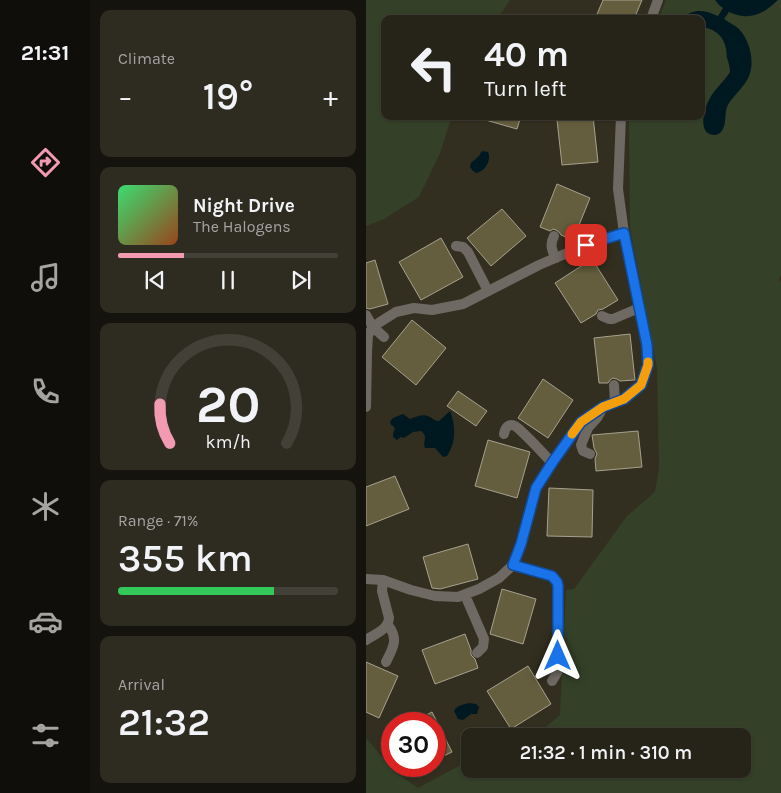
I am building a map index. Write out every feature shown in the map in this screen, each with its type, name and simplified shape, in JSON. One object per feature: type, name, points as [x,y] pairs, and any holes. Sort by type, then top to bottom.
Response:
[{"type":"street","points":[[652,15],[658,0]]},
{"type":"street","points":[[366,579],[383,580],[435,596],[458,597],[479,589],[499,578],[513,565],[521,544],[536,488],[581,422],[603,407],[624,399],[641,385],[648,365],[647,345],[624,233],[618,189],[620,120]]},
{"type":"street","points":[[370,326],[396,312],[414,308],[432,310],[463,304],[539,265],[586,245],[624,233]]},
{"type":"street","points":[[554,236],[551,247],[552,253],[556,258]]},
{"type":"street","points":[[456,246],[470,251],[488,291]]},
{"type":"street","points":[[602,316],[613,319],[639,308]]},
{"type":"street","points":[[366,315],[370,326],[384,337]]},
{"type":"street","points":[[366,407],[367,352],[370,326]]},
{"type":"street","points":[[614,385],[616,402]]},
{"type":"street","points":[[590,454],[584,452],[581,444],[588,428],[597,418],[603,407]]},
{"type":"street","points":[[504,434],[505,429],[512,425],[524,430],[552,463]]},
{"type":"street","points":[[527,518],[539,518]]},
{"type":"street","points":[[513,565],[552,576],[557,582],[559,664],[557,673],[552,681]]},
{"type":"street","points":[[366,640],[388,624],[389,618],[382,591],[383,580]]},
{"type":"street","points":[[465,595],[484,639],[483,647],[477,653]]},
{"type":"street","points":[[386,662],[394,647],[394,635],[388,624]]},
{"type":"green space","points":[[366,0],[510,0],[500,15],[381,15],[381,120],[451,120],[440,153],[419,197],[384,219],[366,226]]},
{"type":"green space","points":[[666,0],[781,0],[781,275],[779,280],[781,282],[781,793],[366,793],[366,738],[381,756],[381,777],[402,777],[418,788],[438,777],[446,777],[446,773],[461,765],[461,778],[751,778],[751,728],[545,728],[560,715],[566,590],[574,589],[627,516],[655,492],[659,468],[657,368],[630,228],[629,120],[705,120],[705,15],[660,15]]},
{"type":"water","points":[[715,0],[778,0],[761,13],[743,16],[729,12],[724,19],[743,34],[749,45],[752,64],[747,80],[727,107],[723,129],[717,135],[714,135],[709,134],[705,130],[703,120],[705,120],[705,111],[711,96],[730,72],[725,44],[718,34],[705,28],[705,15],[686,15],[699,11],[718,16],[723,8]]},
{"type":"water","points":[[482,151],[488,152],[489,159],[485,168],[476,173],[470,167],[471,163]]},
{"type":"water","points":[[450,411],[454,434],[452,446],[447,456],[443,457],[435,448],[425,448],[425,435],[421,431],[413,432],[397,440],[393,437],[395,428],[390,422],[393,418],[403,414],[410,419],[426,415],[439,421]]},
{"type":"water","points":[[469,703],[476,704],[479,707],[477,714],[471,714],[463,720],[458,719],[454,711],[455,709]]},
{"type":"building","points":[[603,0],[642,0],[636,15],[597,15]]},
{"type":"building","points":[[486,120],[520,120],[517,129]]},
{"type":"building","points":[[557,120],[593,120],[598,162],[562,165]]},
{"type":"building","points":[[557,184],[590,198],[573,240],[561,235],[556,230],[550,231],[540,227]]},
{"type":"building","points":[[502,209],[526,236],[491,266],[467,238]]},
{"type":"building","points":[[441,238],[463,277],[421,300],[399,262]]},
{"type":"building","points":[[592,259],[618,300],[598,310],[596,314],[581,323],[555,283]]},
{"type":"building","points":[[375,260],[388,304],[370,309],[366,308],[366,263]]},
{"type":"building","points":[[412,320],[446,348],[416,385],[382,357]]},
{"type":"building","points":[[630,334],[635,380],[620,381],[613,378],[608,383],[599,383],[594,338]]},
{"type":"building","points":[[543,379],[573,400],[548,438],[518,418]]},
{"type":"building","points":[[458,391],[487,411],[476,426],[447,406]]},
{"type":"building","points":[[638,431],[642,467],[596,471],[595,459],[597,454],[592,435]]},
{"type":"building","points":[[488,440],[530,452],[517,498],[475,486]]},
{"type":"building","points":[[395,476],[409,509],[366,526],[366,487]]},
{"type":"building","points":[[549,488],[593,490],[592,537],[547,536]]},
{"type":"building","points":[[468,544],[478,579],[440,589],[432,588],[423,557]]},
{"type":"building","points":[[502,589],[536,599],[523,644],[490,634]]},
{"type":"building","points":[[465,634],[471,655],[475,659],[478,668],[435,684],[422,650]]},
{"type":"building","points":[[366,662],[398,676],[379,718],[366,712]]},
{"type":"building","points":[[528,666],[551,704],[510,728],[487,691]]},
{"type":"building","points":[[446,740],[452,752],[446,755]]},
{"type":"slow traffic","points":[[572,434],[581,422],[603,407],[624,399],[641,385],[648,362]]},
{"type":"route","points":[[558,656],[557,582],[552,576],[513,565],[521,544],[536,488],[581,422],[603,407],[624,399],[641,385],[648,365],[647,345],[624,233],[586,245]]}]
